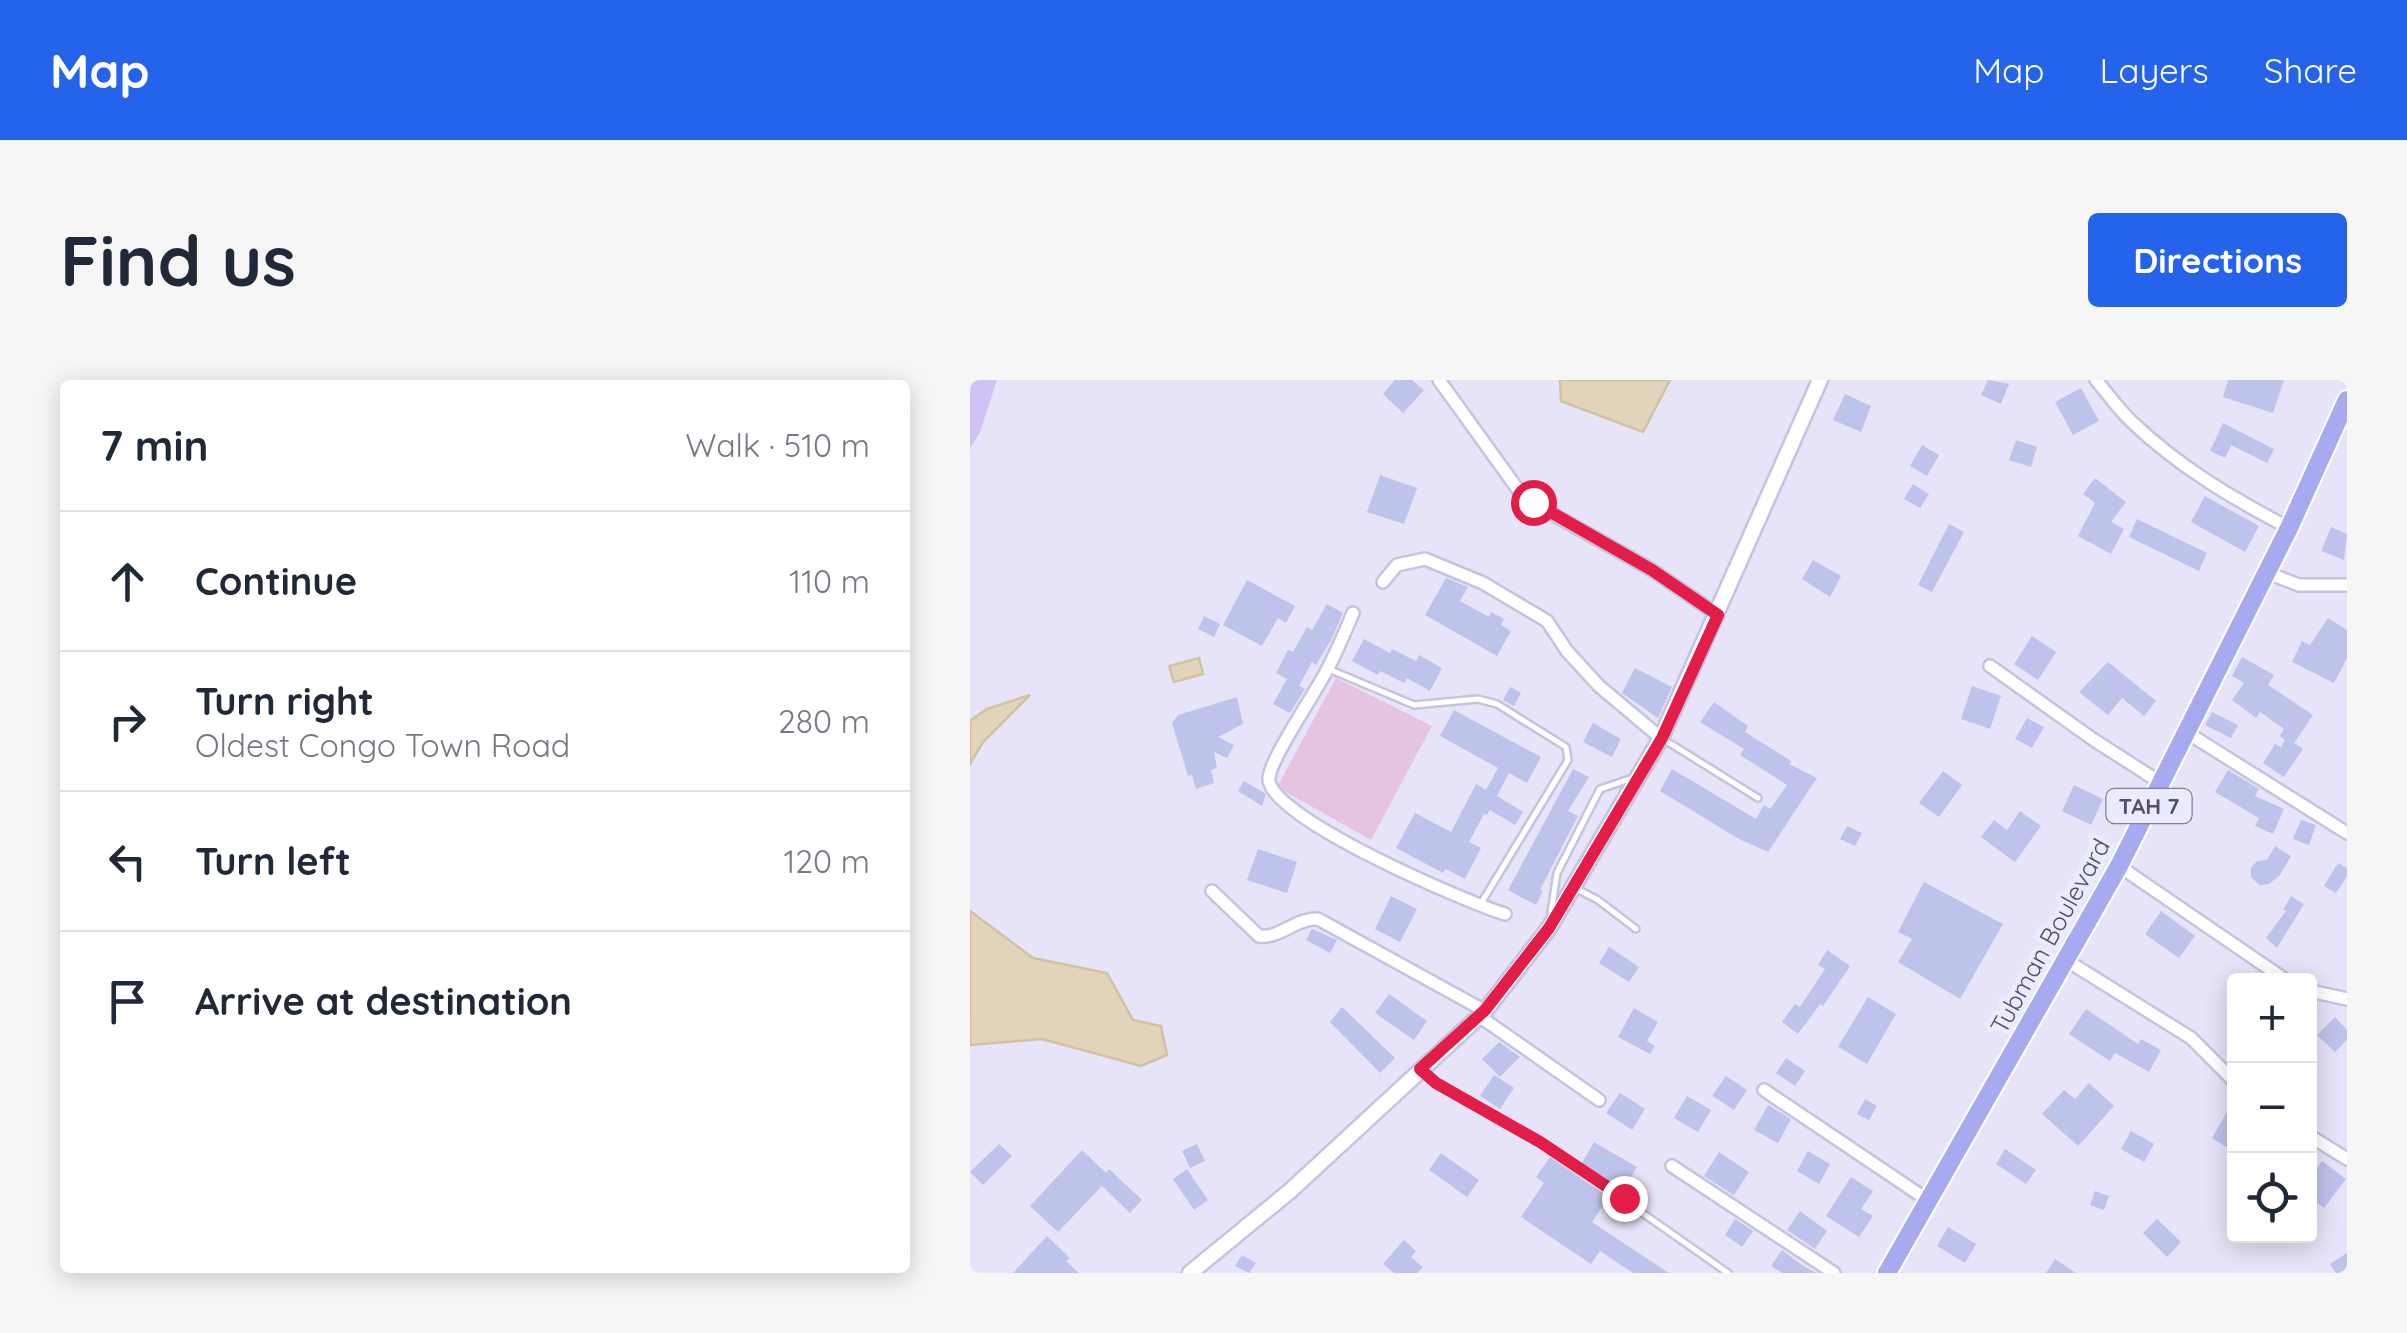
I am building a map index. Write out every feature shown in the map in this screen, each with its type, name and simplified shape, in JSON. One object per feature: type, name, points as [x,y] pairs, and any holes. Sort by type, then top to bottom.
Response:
[{"type":"highway","name":"Tubman Boulevard","points":[[1887,1273],[2118,866],[2289,528],[2347,400]]},
{"type":"street","points":[[1440,380],[1519,490],[1533,502],[1652,570],[1718,615]]},
{"type":"street","points":[[1190,1273],[1290,1190],[1482,1013],[1549,928],[1662,738],[1820,380]]},
{"type":"street","points":[[2096,380],[2128,419],[2165,452],[2198,477],[2289,528]]},
{"type":"street","points":[[1383,582],[1398,565],[1425,559],[1483,583],[1548,621],[1598,686],[1662,738]]},
{"type":"street","points":[[2265,572],[2299,585],[2347,585]]},
{"type":"street","points":[[1353,613],[1328,669],[1271,769],[1270,789],[1314,824],[1390,866],[1505,914]]},
{"type":"street","points":[[1990,666],[2161,783]]},
{"type":"street","points":[[2186,732],[2347,833]]},
{"type":"street","points":[[2118,866],[2277,973]]},
{"type":"street","points":[[1212,891],[1259,936],[1267,938],[1304,920],[1318,919],[1482,1013],[1599,1100]]},
{"type":"street","points":[[2066,960],[2191,1038],[2227,1075]]},
{"type":"street","points":[[2317,993],[2347,999]]},
{"type":"street","points":[[1764,1090],[1928,1201]]},
{"type":"street","points":[[2317,1140],[2347,1159]]},
{"type":"street","points":[[1672,1166],[1834,1273]]},
{"type":"lane","points":[[1328,669],[1414,705],[1478,699],[1497,704],[1566,747],[1568,760],[1480,906]]},
{"type":"lane","points":[[1662,738],[1758,798]]},
{"type":"lane","points":[[1549,928],[1557,873],[1600,789],[1640,775]]},
{"type":"lane","points":[[1574,887],[1636,929]]},
{"type":"lane","points":[[1420,1069],[1436,1083],[1540,1142],[1728,1273]]},
{"type":"shaded area","points":[[1560,380],[1670,380],[1643,432],[1561,401]]},
{"type":"shaded area","points":[[1199,658],[1203,674],[1174,682],[1169,666]]},
{"type":"shaded area","points":[[1336,678],[1432,726],[1371,840],[1277,787]]},
{"type":"shaded area","points":[[1030,695],[983,742],[970,764],[970,721],[987,709]]},
{"type":"shaded area","points":[[970,911],[1033,958],[1107,973],[1133,1020],[1161,1026],[1167,1055],[1141,1066],[1042,1039],[970,1045]]},
{"type":"sand","points":[[970,380],[997,380],[980,432],[970,449]]},
{"type":"building","points":[[1395,380],[1412,380],[1424,390],[1403,413],[1383,394]]},
{"type":"building","points":[[1988,380],[2009,384],[2001,404],[1981,395]]},
{"type":"building","points":[[2228,380],[2284,380],[2273,413],[2223,397]]},
{"type":"building","points":[[2081,388],[2099,421],[2073,435],[2055,402]]},
{"type":"building","points":[[1845,394],[1871,406],[1861,432],[1833,420]]},
{"type":"building","points":[[2223,423],[2274,449],[2267,463],[2231,445],[2225,458],[2210,451]]},
{"type":"building","points":[[2016,440],[2037,447],[2031,467],[2009,460]]},
{"type":"building","points":[[1922,445],[1939,455],[1927,476],[1910,466]]},
{"type":"building","points":[[1380,475],[1417,488],[1404,524],[1367,512]]},
{"type":"building","points":[[2095,478],[2126,502],[2111,522],[2124,529],[2111,554],[2078,536],[2095,503],[2083,494]]},
{"type":"building","points":[[1913,484],[1929,494],[1920,508],[1904,499]]},
{"type":"building","points":[[2205,496],[2259,526],[2245,552],[2191,522]]},
{"type":"building","points":[[2137,519],[2207,553],[2199,571],[2129,537]]},
{"type":"building","points":[[1949,524],[1964,532],[1932,592],[1918,585]]},
{"type":"building","points":[[2331,527],[2347,534],[2344,560],[2321,551]]},
{"type":"building","points":[[1813,560],[1841,576],[1830,597],[1802,579]]},
{"type":"building","points":[[1446,578],[1468,587],[1460,601],[1489,617],[1491,612],[1504,619],[1501,625],[1511,631],[1497,656],[1425,615]]},
{"type":"building","points":[[1247,580],[1295,606],[1286,623],[1278,618],[1262,646],[1223,625]]},
{"type":"building","points":[[1327,604],[1343,613],[1316,665],[1312,662],[1299,686],[1305,689],[1290,713],[1273,704],[1287,679],[1276,673],[1288,650],[1293,652],[1307,627],[1312,630]]},
{"type":"building","points":[[1204,616],[1220,624],[1214,637],[1198,629]]},
{"type":"building","points":[[2328,618],[2347,630],[2347,658],[2334,683],[2292,662],[2302,641],[2310,645]]},
{"type":"building","points":[[2032,636],[2056,652],[2038,680],[2014,664]]},
{"type":"building","points":[[1364,639],[1416,661],[1419,655],[1442,668],[1430,691],[1407,678],[1404,683],[1380,671],[1378,675],[1352,661]]},
{"type":"building","points":[[2242,657],[2274,675],[2268,685],[2313,715],[2294,743],[2303,749],[2284,777],[2263,763],[2275,744],[2281,747],[2284,729],[2260,712],[2256,718],[2232,700],[2244,683],[2232,676]]},
{"type":"building","points":[[2108,662],[2156,701],[2144,716],[2122,698],[2108,715],[2079,692]]},
{"type":"building","points":[[1635,668],[1672,687],[1658,718],[1622,693]]},
{"type":"building","points":[[1972,686],[2001,696],[1990,729],[1961,719]]},
{"type":"building","points":[[1510,687],[1521,693],[1514,706],[1503,700]]},
{"type":"building","points":[[1237,697],[1243,724],[1218,737],[1234,745],[1227,758],[1214,752],[1214,783],[1196,789],[1192,775],[1188,776],[1172,723],[1178,715]]},
{"type":"building","points":[[1714,702],[1748,726],[1745,732],[1791,761],[1789,764],[1817,778],[1768,852],[1660,791],[1672,769],[1756,819],[1764,805],[1770,809],[1787,785],[1740,755],[1744,749],[1700,722]]},
{"type":"building","points":[[1454,710],[1541,757],[1527,783],[1509,773],[1497,796],[1523,812],[1515,825],[1490,810],[1484,814],[1469,842],[1481,848],[1465,879],[1446,869],[1443,873],[1396,848],[1415,813],[1451,832],[1476,784],[1486,790],[1498,768],[1440,736]]},
{"type":"building","points":[[2212,712],[2238,725],[2231,738],[2205,725]]},
{"type":"building","points":[[2027,718],[2044,727],[2032,748],[2015,739]]},
{"type":"building","points":[[1593,723],[1621,739],[1612,757],[1583,742]]},
{"type":"building","points":[[1573,769],[1589,777],[1568,811],[1578,816],[1536,905],[1508,890]]},
{"type":"building","points":[[2228,770],[2259,789],[2255,796],[2284,809],[2273,834],[2255,826],[2259,818],[2215,792]]},
{"type":"building","points":[[1943,771],[1962,785],[1939,817],[1919,803]]},
{"type":"building","points":[[1244,781],[1266,794],[1262,806],[1238,791]]},
{"type":"building","points":[[2074,785],[2103,799],[2091,825],[2062,811]]},
{"type":"building","points":[[2020,811],[2041,826],[2015,862],[1981,837],[1994,820],[2007,830]]},
{"type":"building","points":[[2301,820],[2316,825],[2309,845],[2293,839]]},
{"type":"building","points":[[1847,826],[1862,833],[1855,846],[1840,839]]},
{"type":"building","points":[[2275,846],[2291,856],[2280,875],[2269,884],[2259,885],[2251,877],[2251,868],[2257,861],[2267,860]]},
{"type":"building","points":[[1258,849],[1297,862],[1287,893],[1247,880]]},
{"type":"building","points":[[2338,863],[2347,868],[2347,876],[2336,893],[2324,886]]},
{"type":"building","points":[[1924,882],[2003,924],[1960,999],[1898,962],[1912,939],[1898,932]]},
{"type":"building","points":[[1391,896],[1417,909],[1400,942],[1375,929]]},
{"type":"building","points":[[2291,896],[2304,904],[2277,948],[2266,938],[2286,911],[2283,910]]},
{"type":"building","points":[[2161,911],[2195,936],[2179,958],[2145,934]]},
{"type":"building","points":[[1312,929],[1337,940],[1330,953],[1306,940]]},
{"type":"building","points":[[1609,947],[1639,967],[1629,982],[1599,963]]},
{"type":"building","points":[[1827,950],[1850,966],[1798,1034],[1782,1022],[1795,1004],[1800,1007],[1825,969],[1818,965]]},
{"type":"building","points":[[1389,994],[1427,1021],[1414,1040],[1375,1013]]},
{"type":"building","points":[[1868,997],[1896,1014],[1867,1064],[1838,1047]]},
{"type":"building","points":[[1342,1007],[1395,1058],[1380,1073],[1330,1022]]},
{"type":"building","points":[[1634,1008],[1658,1022],[1647,1041],[1655,1046],[1650,1054],[1618,1037]]},
{"type":"building","points":[[2086,1009],[2138,1044],[2141,1039],[2161,1050],[2149,1072],[2115,1053],[2110,1061],[2069,1034]]},
{"type":"building","points":[[2335,1017],[2347,1030],[2347,1040],[2335,1052],[2317,1035]]},
{"type":"building","points":[[1499,1042],[1520,1057],[1500,1077],[1482,1059]]},
{"type":"building","points":[[1786,1058],[1805,1071],[1795,1086],[1776,1073]]},
{"type":"building","points":[[1494,1075],[1514,1088],[1500,1109],[1480,1096]]},
{"type":"building","points":[[1726,1076],[1747,1090],[1734,1110],[1712,1096]]},
{"type":"building","points":[[2089,1083],[2114,1106],[2078,1146],[2042,1114],[2064,1090],[2075,1099]]},
{"type":"building","points":[[1620,1093],[1645,1109],[1632,1130],[1606,1113]]},
{"type":"building","points":[[1687,1096],[1711,1110],[1698,1132],[1674,1118]]},
{"type":"building","points":[[1865,1099],[1877,1106],[1869,1120],[1857,1114]]},
{"type":"building","points":[[1768,1105],[1791,1119],[1778,1143],[1754,1130]]},
{"type":"building","points":[[2227,1112],[2227,1148],[2212,1138]]},
{"type":"building","points":[[2131,1131],[2154,1144],[2144,1162],[2121,1149]]},
{"type":"building","points":[[1594,1142],[1637,1167],[1625,1188],[1618,1184],[1616,1187],[1582,1163]]},
{"type":"building","points":[[999,1144],[1012,1156],[983,1185],[970,1172]]},
{"type":"building","points":[[1197,1144],[1205,1161],[1190,1168],[1182,1151]]},
{"type":"building","points":[[2005,1149],[2036,1170],[2026,1184],[1996,1164]]},
{"type":"building","points":[[1082,1150],[1142,1200],[1130,1213],[1102,1186],[1058,1232],[1030,1206]]},
{"type":"building","points":[[1808,1151],[1830,1164],[1819,1184],[1797,1171]]},
{"type":"building","points":[[1719,1152],[1749,1172],[1734,1195],[1704,1176]]},
{"type":"building","points":[[1441,1153],[1479,1180],[1467,1197],[1429,1170]]},
{"type":"building","points":[[1550,1157],[1609,1197],[1592,1222],[1669,1273],[1633,1273],[1600,1251],[1591,1264],[1521,1217],[1544,1183],[1536,1177]]},
{"type":"building","points":[[2322,1161],[2346,1179],[2324,1208],[2317,1202],[2317,1168]]},
{"type":"building","points":[[1187,1169],[1208,1200],[1194,1210],[1173,1179]]},
{"type":"building","points":[[1851,1177],[1873,1191],[1861,1209],[1873,1216],[1859,1237],[1826,1216]]},
{"type":"building","points":[[2095,1191],[2109,1196],[2104,1210],[2090,1205]]},
{"type":"building","points":[[1800,1211],[1827,1231],[1815,1249],[1787,1230]]},
{"type":"building","points":[[1735,1219],[1753,1231],[1742,1247],[1725,1235]]},
{"type":"building","points":[[2157,1219],[2181,1242],[2167,1257],[2143,1233]]},
{"type":"building","points":[[1948,1227],[1976,1244],[1965,1263],[1937,1246]]},
{"type":"building","points":[[1047,1236],[1070,1258],[1066,1261],[1079,1273],[1013,1273]]},
{"type":"building","points":[[1404,1240],[1416,1251],[1411,1257],[1423,1267],[1417,1273],[1394,1273],[1383,1264]]},
{"type":"building","points":[[1782,1250],[1817,1273],[1782,1273],[1771,1266]]},
{"type":"building","points":[[2347,1253],[2347,1273],[2336,1273],[2330,1264]]},
{"type":"building","points":[[1242,1255],[1256,1263],[1249,1273],[1235,1266]]},
{"type":"building","points":[[2055,1259],[2076,1273],[2046,1273]]},
{"type":"route","points":[[1533,502],[1652,570],[1718,615],[1662,738],[1549,928],[1485,1010],[1420,1069],[1436,1083],[1540,1142],[1624,1198]]}]
